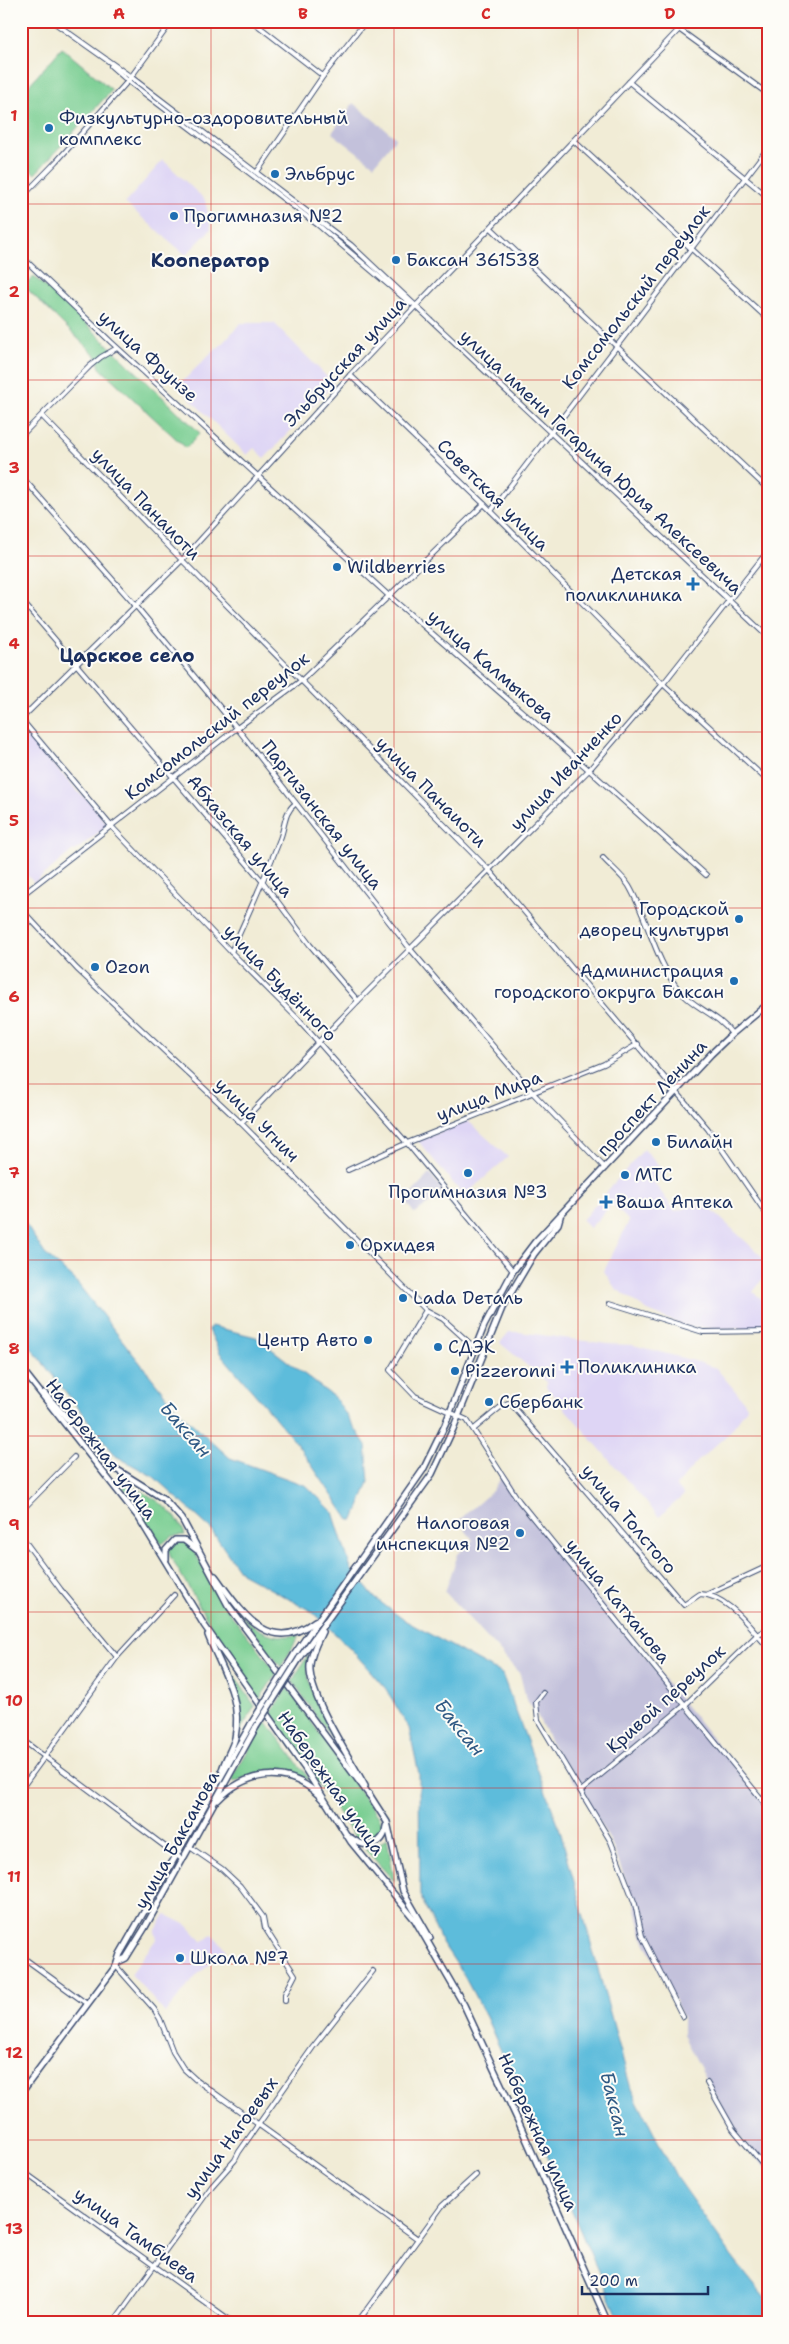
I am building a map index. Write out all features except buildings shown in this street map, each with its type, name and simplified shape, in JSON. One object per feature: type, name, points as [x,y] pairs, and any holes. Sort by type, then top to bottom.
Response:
[{"type":"main road","name":"проспект Ленина","points":[[355,1567],[416,1481],[430,1458],[451,1412],[475,1348],[513,1271],[553,1220],[560,1217],[676,1091],[732,1034],[768,1004]]},
{"type":"main road","name":"проспект Ленина","points":[[325,1625],[432,1474],[502,1308],[526,1266],[558,1224],[560,1217]]},
{"type":"main road","name":"Набережная улица","points":[[21,1368],[119,1492],[167,1563],[204,1625],[304,1767],[346,1834],[401,1900],[452,1981],[520,2125],[608,2323]]},
{"type":"main road","points":[[33,1383],[50,1398],[111,1466],[164,1499],[173,1508],[190,1531],[228,1604],[370,1796]]},
{"type":"main road","points":[[167,1563],[168,1546],[179,1539],[194,1546],[204,1558]]},
{"type":"main road","name":"улица Баксанова","points":[[117,1964],[120,1954],[251,1724],[294,1655],[355,1567]]},
{"type":"main road","points":[[210,1569],[238,1607],[262,1629],[277,1634],[291,1634],[304,1629],[318,1619]]},
{"type":"main road","points":[[204,1625],[231,1684],[236,1705],[234,1739],[220,1778]]},
{"type":"main road","points":[[325,1625],[312,1656],[310,1673],[312,1682],[325,1713],[386,1822],[403,1891],[452,1981]]},
{"type":"main road","name":"улица Баксанова","points":[[21,2092],[117,1964],[126,1958],[183,1860],[256,1727],[299,1659],[325,1625]]},
{"type":"main road","points":[[212,1805],[236,1784],[258,1776],[275,1775],[308,1785],[333,1813]]},
{"type":"main road","points":[[346,1834],[364,1845],[374,1845],[385,1834],[386,1822]]},
{"type":"street","name":"улица имени Гагарина Юрия Алексеевича","points":[[52,21],[318,225],[415,306],[768,637]]},
{"type":"street","points":[[21,198],[132,77],[172,21]]},
{"type":"street","points":[[252,21],[323,76]]},
{"type":"street","points":[[257,172],[323,76],[366,21]]},
{"type":"street","name":"Эльбрусская улица","points":[[21,719],[182,560],[350,374],[687,21]]},
{"type":"street","points":[[680,30],[768,94]]},
{"type":"street","name":"улица имени Гагарина Юрия Алексеевича","points":[[103,59],[132,77],[352,245],[407,296],[415,306]]},
{"type":"street","points":[[629,82],[768,197]]},
{"type":"street","points":[[574,141],[768,319]]},
{"type":"street","name":"Комсомольский переулок","points":[[491,511],[768,148]]},
{"type":"street","points":[[491,228],[768,489]]},
{"type":"street","name":"улица Фрунзе","points":[[21,256],[117,348],[259,475]]},
{"type":"street","points":[[21,436],[101,356],[117,348]]},
{"type":"street","name":"Советская улица","points":[[350,374],[484,504],[663,684],[768,781]]},
{"type":"street","name":"улица Панаиоти","points":[[42,416],[489,870],[708,1129],[768,1216]]},
{"type":"street","name":"улица Калмыкова","points":[[259,475],[388,595],[706,875]]},
{"type":"street","name":"Партизанская улица","points":[[21,476],[136,606],[237,728],[411,950],[533,1094],[605,1168]]},
{"type":"street","name":"Комсомольский переулок","points":[[21,896],[173,777],[302,680],[484,504]]},
{"type":"street","name":"улица Иванченко","points":[[241,1123],[358,1001],[589,770],[663,684],[768,551]]},
{"type":"street","name":"Абхазская улица","points":[[21,600],[263,882],[310,945],[358,1001]]},
{"type":"street","name":"улица Будённого","points":[[21,719],[112,826],[231,952],[298,1019],[407,1143],[513,1271]]},
{"type":"street","points":[[231,952],[263,882],[284,828],[287,814],[295,804]]},
{"type":"street","points":[[603,858],[629,886],[659,954],[679,991],[689,1001],[726,1025],[732,1034]]},
{"type":"street","name":"улица Угнич","points":[[21,909],[77,969],[241,1123],[426,1310],[443,1320],[475,1348]]},
{"type":"street","name":"улица Мира","points":[[348,1170],[407,1143],[604,1064],[638,1044]]},
{"type":"street","points":[[762,1206],[768,1202]]},
{"type":"street","points":[[610,1303],[703,1332],[768,1331]]},
{"type":"street","name":"улица Катханова","points":[[426,1310],[390,1370],[414,1396],[432,1406],[467,1420],[519,1501],[768,1807]]},
{"type":"street","name":"улица Толстого","points":[[474,1429],[503,1404],[508,1403],[684,1605],[700,1594],[708,1594]]},
{"type":"street","points":[[21,1511],[74,1457]]},
{"type":"street","points":[[21,1536],[61,1590],[117,1657]]},
{"type":"street","points":[[708,1594],[768,1566]]},
{"type":"street","points":[[708,1594],[726,1604],[768,1647]]},
{"type":"street","points":[[21,1789],[117,1657],[174,1595]]},
{"type":"street","name":"Кривой переулок","points":[[581,1791],[685,1705],[757,1635],[768,1628]]},
{"type":"street","points":[[543,1692],[536,1702],[538,1720],[611,1842],[634,1904],[642,1936],[683,2017]]},
{"type":"street","points":[[21,1739],[183,1860]]},
{"type":"street","points":[[190,1847],[240,1886],[263,1917],[265,1928],[295,1975],[285,1994],[285,2002]]},
{"type":"street","points":[[21,1956],[87,2004]]},
{"type":"street","points":[[117,1964],[154,2009],[173,2052],[183,2068],[258,2125],[418,2239]]},
{"type":"street","name":"улица Нагоевых","points":[[114,2323],[212,2186],[235,2160],[238,2152],[314,2047],[373,1971]]},
{"type":"street","points":[[706,2083],[733,2129],[768,2171]]},
{"type":"street","name":"улица Тамбиева","points":[[21,2170],[156,2265],[234,2323]]},
{"type":"street","points":[[357,2323],[442,2206],[476,2175]]},
{"type":"shaded area","points":[[353,103],[396,138],[374,165],[332,133]]},
{"type":"shaded area","name":"Прогимназия №2","points":[[163,160],[205,200],[211,229],[186,255],[125,203]]},
{"type":"shaded area","points":[[241,323],[274,323],[334,384],[312,407],[310,404],[299,415],[302,418],[265,458],[254,448],[247,455],[183,392],[186,389],[181,383]]},
{"type":"shaded area","points":[[28,737],[82,796],[86,798],[108,825],[75,851],[73,850],[34,883],[21,868],[21,742]]},
{"type":"shaded area","name":"Прогимназия №3","points":[[468,1121],[508,1157],[464,1196],[418,1141]]},
{"type":"shaded area","points":[[644,1149],[663,1171],[653,1181],[675,1211],[703,1202],[768,1262],[768,1271],[753,1292],[768,1304],[768,1319],[764,1324],[752,1329],[688,1327],[648,1311],[615,1288],[604,1271],[629,1221],[612,1204],[590,1228],[582,1220]]},
{"type":"shaded area","points":[[430,1173],[445,1194],[414,1213],[405,1201]]},
{"type":"shaded area","points":[[509,1332],[608,1344],[633,1345],[698,1362],[716,1368],[743,1400],[747,1406],[746,1410],[729,1433],[695,1464],[676,1486],[684,1495],[659,1517],[546,1387],[547,1382],[500,1343]]},
{"type":"shaded area","points":[[503,1475],[519,1501],[768,1807],[768,2171],[733,2129],[683,2035],[683,2017],[642,1936],[635,1904],[611,1842],[552,1745],[535,1711],[526,1699],[520,1674],[445,1592],[458,1554],[473,1540],[458,1521],[492,1491]]},
{"type":"shaded area","name":"Школа №7","points":[[165,1914],[187,1925],[203,1942],[212,1934],[227,1950],[198,1974],[165,2013],[131,1974],[157,1938],[155,1932]]},
{"type":"green space","name":"Физкультурно-оздоровительный комплекс","points":[[62,48],[112,90],[35,174],[21,161],[21,94]]},
{"type":"green space","points":[[34,277],[59,298],[200,433],[186,448],[100,368],[97,357],[24,286]]},
{"type":"green space","points":[[116,1477],[165,1507],[174,1515],[185,1535],[172,1536],[162,1544]]},
{"type":"green space","points":[[184,1541],[192,1548],[229,1612],[277,1673],[259,1700],[230,1658],[170,1556],[169,1550],[172,1544]]},
{"type":"green space","points":[[229,1600],[248,1621],[260,1630],[281,1636],[297,1635],[298,1638],[281,1667]]},
{"type":"green space","points":[[220,1655],[255,1706],[240,1731],[238,1730],[239,1709],[236,1691]]},
{"type":"green space","points":[[308,1655],[308,1670],[314,1697],[348,1762],[292,1681]]},
{"type":"green space","points":[[287,1687],[378,1817],[382,1825],[382,1832],[371,1842],[358,1840],[353,1834],[270,1715]]},
{"type":"green space","points":[[266,1721],[310,1780],[300,1776],[271,1772],[253,1775],[234,1782],[231,1779]]},
{"type":"green space","points":[[387,1838],[394,1881],[365,1849],[375,1847]]},
{"type":"water","name":"Баксан","points":[[21,1217],[45,1254],[74,1279],[178,1411],[230,1458],[307,1486],[333,1512],[351,1569],[375,1598],[404,1620],[502,1674],[559,1827],[631,2089],[678,2180],[735,2261],[768,2302],[768,2323],[621,2323],[486,2017],[462,1972],[441,1941],[420,1895],[419,1774],[409,1728],[386,1689],[350,1648],[311,1611],[241,1573],[210,1528],[154,1477],[116,1456],[21,1335]]},
{"type":"water","points":[[211,1326],[256,1337],[335,1398],[366,1445],[369,1482],[354,1520],[349,1520],[298,1445],[220,1353],[209,1330]]},
{"type":"place","name":"Физкультурно-оздоровительный комплекс","points":[[49,128]]},
{"type":"place","name":"Эльбрус","points":[[275,174]]},
{"type":"place","name":"Прогимназия №2","points":[[174,216]]},
{"type":"place","name":"Баксан 361538","points":[[396,260]]},
{"type":"place","name":"Wildberries","points":[[337,567]]},
{"type":"place","name":"Детская поликлиника","points":[[693,584]]},
{"type":"place","name":"Городской дворец культуры","points":[[739,919]]},
{"type":"place","name":"Ozon","points":[[95,967]]},
{"type":"place","name":"Администрация городского округа Баксан","points":[[734,981]]},
{"type":"place","name":"Билайн","points":[[656,1142]]},
{"type":"place","name":"Прогимназия №3","points":[[468,1173]]},
{"type":"place","name":"МТС","points":[[625,1175]]},
{"type":"place","name":"Ваша Аптека","points":[[606,1202]]},
{"type":"place","name":"Орхидея","points":[[350,1245]]},
{"type":"place","name":"Lada Dеталь","points":[[403,1298]]},
{"type":"place","name":"Центр Авто","points":[[368,1340]]},
{"type":"place","name":"СДЭК","points":[[438,1347]]},
{"type":"place","name":"Поликлиника","points":[[567,1367]]},
{"type":"place","name":"Pizzeronni","points":[[455,1371]]},
{"type":"place","name":"Сбербанк","points":[[489,1402]]},
{"type":"place","name":"Налоговая инспекция №2","points":[[520,1533]]},
{"type":"place","name":"Школа №7","points":[[180,1958]]},
{"type":"district","name":"Кооператор","points":[[210,260]]},
{"type":"district","name":"Царское село","points":[[127,655]]}]
